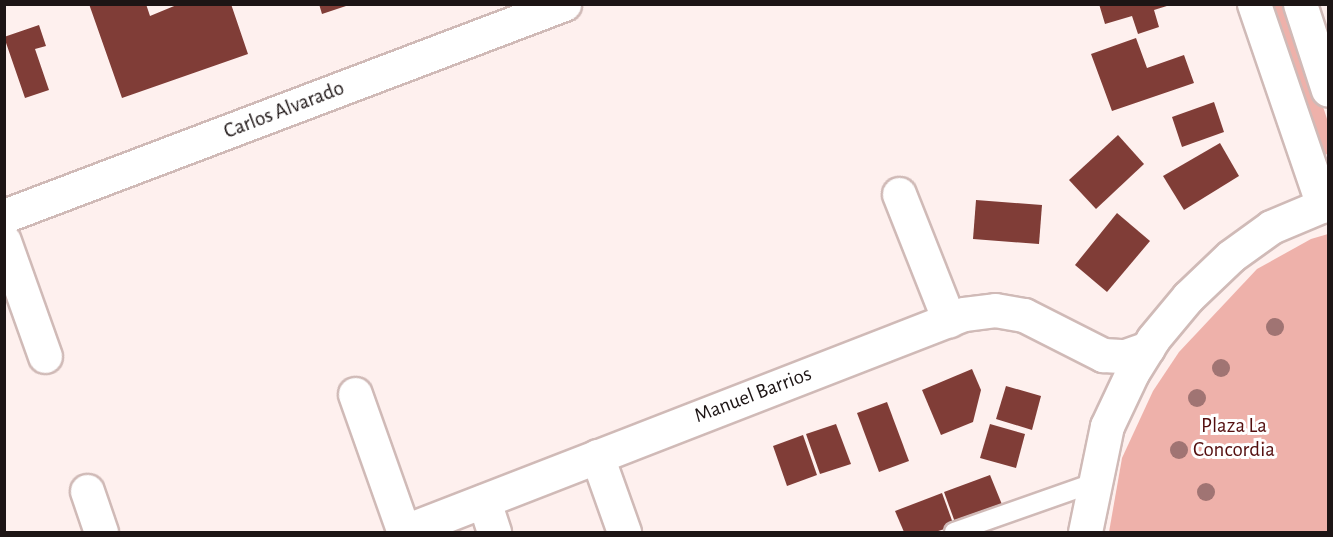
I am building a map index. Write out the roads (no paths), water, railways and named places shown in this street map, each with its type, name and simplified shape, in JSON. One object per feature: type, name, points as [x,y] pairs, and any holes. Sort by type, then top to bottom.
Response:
[{"type":"street","name":"Carlos Alvarado","points":[[4,216],[564,4]]},
{"type":"street","points":[[1085,532],[1093,483],[1118,402],[1148,348],[1188,297],[1231,256],[1271,227],[1326,204],[1254,4]]},
{"type":"street","points":[[1300,4],[1329,90]]},
{"type":"street","points":[[899,194],[949,320]]},
{"type":"street","points":[[4,241],[45,356]]},
{"type":"street","name":"Manuel Barrios","points":[[403,532],[949,320],[979,311],[1024,315],[1104,355]]},
{"type":"street","points":[[1118,402],[1113,375],[1104,355],[1125,356],[1148,348]]},
{"type":"street","points":[[355,394],[403,532]]},
{"type":"street","points":[[597,456],[624,532]]},
{"type":"street","points":[[87,491],[101,532]]},
{"type":"street","points":[[484,501],[494,532]]},
{"type":"lane","points":[[954,532],[1093,483]]},
{"type":"park label","name":"Plaza La Concordia","points":[[1234,438]]}]
